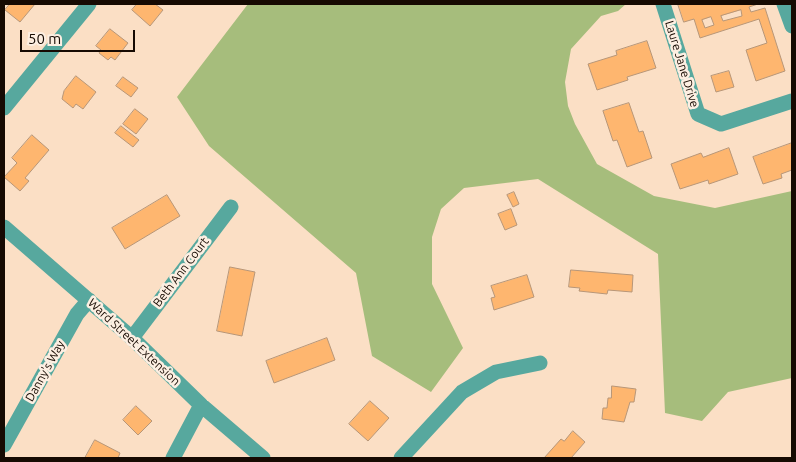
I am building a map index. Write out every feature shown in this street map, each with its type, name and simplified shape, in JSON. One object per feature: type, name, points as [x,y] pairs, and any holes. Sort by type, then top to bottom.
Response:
[{"type":"street","points":[[4,108],[89,4]]},
{"type":"street","name":"Laure Jane Drive","points":[[663,4],[698,114],[721,124],[792,100]]},
{"type":"street","points":[[784,4],[792,26]]},
{"type":"street","name":"Beth Ann Court","points":[[132,338],[231,207]]},
{"type":"street","name":"Ward Street Extension","points":[[4,227],[132,338],[202,405],[263,458]]},
{"type":"street","name":"Danny's Way","points":[[4,445],[77,314],[89,300]]},
{"type":"street","points":[[400,458],[462,392],[496,372],[540,363]]},
{"type":"street","points":[[173,458],[202,405]]},
{"type":"green space","points":[[248,4],[626,4],[618,11],[601,16],[571,49],[565,82],[568,106],[575,124],[597,164],[654,196],[715,208],[792,191],[792,378],[728,392],[702,421],[665,413],[658,254],[538,179],[464,188],[441,209],[432,237],[432,284],[463,348],[431,392],[372,356],[356,273],[209,146],[177,97]]},
{"type":"building","points":[[10,4],[35,4],[20,22],[5,10]]},
{"type":"building","points":[[137,4],[155,4],[163,10],[150,26],[132,10]]},
{"type":"building","points":[[678,4],[758,4],[749,7],[751,12],[765,8],[785,71],[756,81],[746,50],[767,43],[759,19],[700,38],[694,19],[684,22]],"holes":[[[741,10],[742,16],[723,21],[721,16]],[[711,17],[714,25],[705,28],[702,20]]]},
{"type":"building","points":[[110,29],[128,43],[115,60],[111,57],[108,60],[99,53],[101,50],[96,46]]},
{"type":"building","points":[[647,41],[656,68],[627,77],[628,80],[597,90],[588,64],[617,55],[616,51]]},
{"type":"building","points":[[729,71],[734,87],[716,92],[711,76]]},
{"type":"building","points":[[76,76],[96,92],[83,109],[76,104],[73,108],[62,99],[64,91]]},
{"type":"building","points":[[123,77],[138,88],[131,97],[116,86]]},
{"type":"building","points":[[629,103],[639,132],[643,131],[652,158],[627,167],[617,140],[613,141],[603,111]]},
{"type":"building","points":[[135,109],[148,119],[136,134],[123,124]]},
{"type":"building","points":[[121,126],[139,140],[133,147],[115,133]]},
{"type":"building","points":[[32,135],[49,150],[25,178],[29,181],[20,191],[4,177],[17,163],[12,158]]},
{"type":"building","points":[[792,143],[792,170],[781,174],[782,178],[763,184],[753,157]]},
{"type":"building","points":[[729,148],[738,174],[709,184],[708,180],[680,189],[671,164],[701,153],[703,157]]},
{"type":"building","points":[[514,192],[519,204],[513,207],[507,195]]},
{"type":"building","points":[[167,195],[180,216],[125,249],[112,228]]},
{"type":"building","points":[[511,209],[517,225],[505,230],[498,214]]},
{"type":"building","points":[[230,267],[255,272],[242,336],[217,331]]},
{"type":"building","points":[[571,270],[633,275],[632,292],[608,290],[607,294],[579,291],[580,288],[569,287]]},
{"type":"building","points":[[527,275],[534,297],[494,310],[491,298],[495,297],[491,286]]},
{"type":"building","points":[[327,338],[335,360],[274,383],[266,361]]},
{"type":"building","points":[[612,386],[636,389],[634,402],[630,402],[624,422],[602,419],[603,408],[607,408],[608,398],[611,398]]},
{"type":"building","points":[[370,401],[389,418],[368,441],[349,424]]},
{"type":"building","points":[[136,406],[152,421],[138,435],[123,420]]},
{"type":"building","points":[[573,431],[585,442],[571,458],[544,458],[561,439],[564,441]]},
{"type":"building","points":[[95,440],[120,453],[118,458],[85,458]]}]
